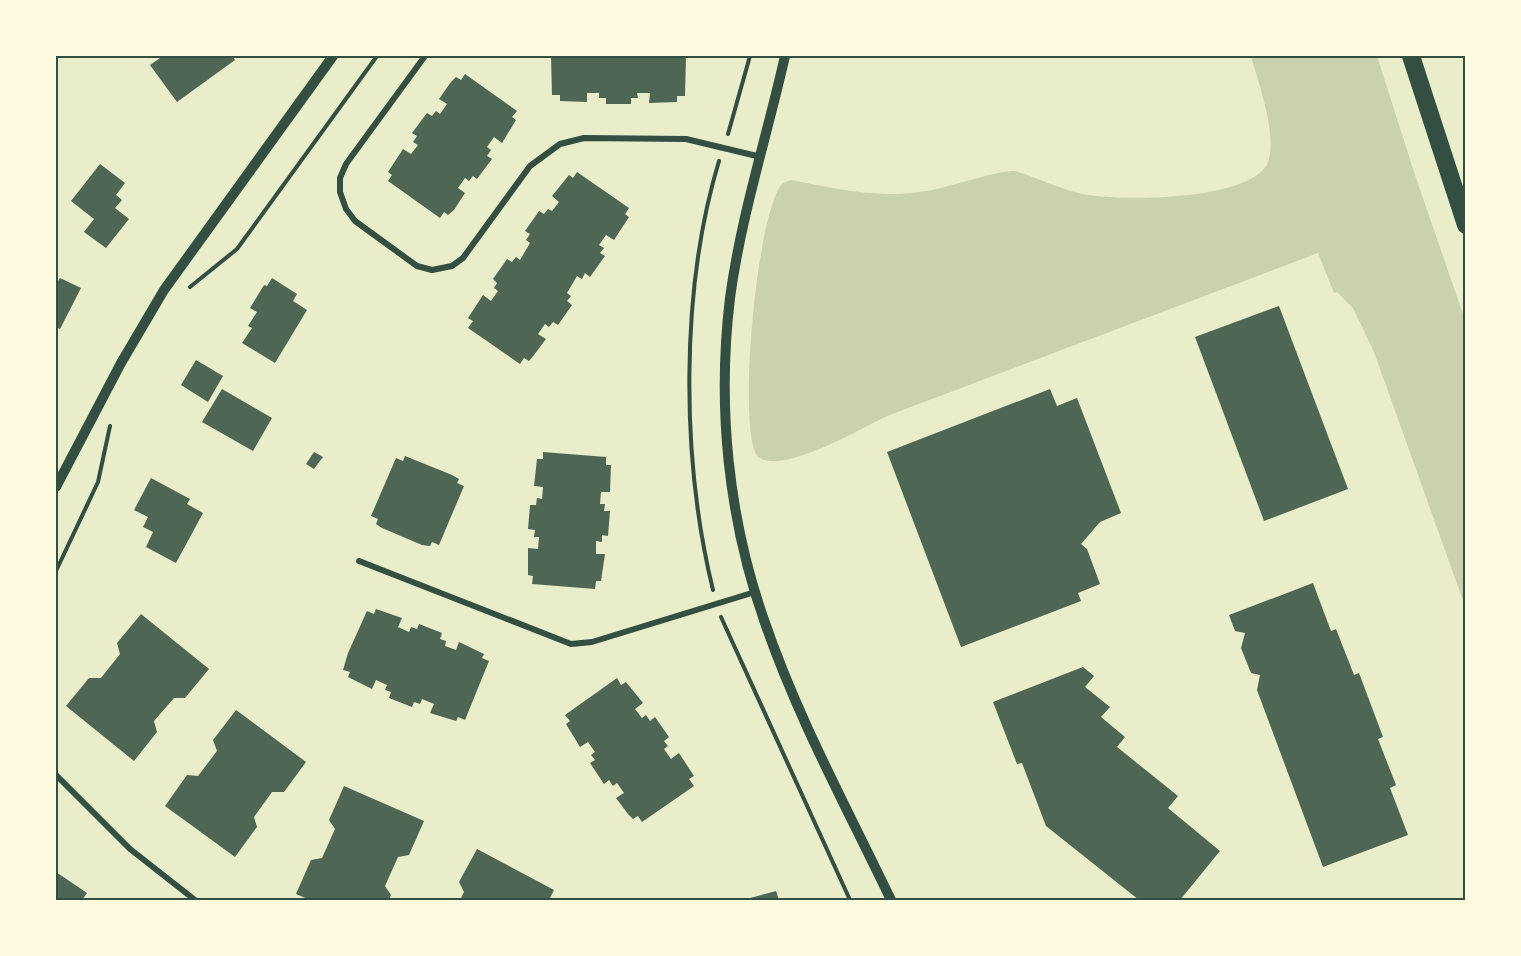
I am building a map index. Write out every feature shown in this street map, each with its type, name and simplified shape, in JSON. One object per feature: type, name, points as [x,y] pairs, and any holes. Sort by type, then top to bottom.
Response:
[{"type":"highway","points":[[1411,56],[1466,225]]},
{"type":"street","points":[[56,487],[121,363],[164,290],[333,56]]},
{"type":"street","points":[[425,56],[346,164],[339,182],[343,203],[355,221],[424,269],[439,270],[460,261],[530,166],[545,153],[565,142],[584,138],[678,139],[760,157]]},
{"type":"street","points":[[785,56],[736,261],[725,369],[726,440],[731,484],[754,592],[788,682],[891,900]]},
{"type":"street","points":[[359,561],[571,644],[592,642],[754,592]]},
{"type":"street","points":[[56,775],[118,839],[164,879],[195,900]]},
{"type":"path","points":[[185,294],[199,279],[237,249],[377,56]]},
{"type":"path","points":[[729,128],[750,56]]},
{"type":"path","points":[[712,586],[694,469],[690,395],[697,277],[718,167]]},
{"type":"path","points":[[56,571],[96,487],[112,422]]},
{"type":"path","points":[[723,622],[850,900]]},
{"type":"green space","points":[[1251,56],[1377,56],[1465,320],[1465,606],[1374,352],[1353,308],[1337,292],[1334,293],[1318,253],[887,416],[801,456],[768,461],[757,456],[751,437],[749,404],[753,318],[765,232],[774,201],[783,183],[791,180],[858,192],[892,194],[936,189],[1014,171],[1078,193],[1121,198],[1180,196],[1237,185],[1257,175],[1268,162],[1270,151],[1271,138],[1266,109]]},
{"type":"building","points":[[163,56],[232,56],[235,60],[177,102],[150,65]]},
{"type":"building","points":[[551,56],[686,56],[685,96],[677,96],[677,102],[649,103],[650,93],[637,93],[638,98],[631,98],[631,104],[606,104],[606,98],[599,98],[599,93],[587,93],[587,102],[560,101],[560,95],[552,95]]},
{"type":"building","points":[[465,74],[517,111],[512,117],[516,120],[502,143],[494,137],[487,147],[491,150],[487,156],[492,159],[477,179],[473,176],[469,181],[465,178],[458,188],[465,193],[454,210],[448,215],[444,212],[440,218],[388,181],[392,175],[388,172],[403,149],[411,154],[418,145],[413,142],[417,136],[412,133],[427,113],[432,116],[436,111],[440,114],[447,104],[439,99],[456,77],[461,80]]},
{"type":"building","points":[[100,164],[125,183],[116,195],[122,200],[115,208],[129,219],[106,248],[84,232],[94,219],[71,201]]},
{"type":"building","points":[[577,172],[629,208],[625,214],[629,217],[614,240],[606,235],[599,245],[604,248],[600,253],[605,256],[590,277],[585,273],[582,279],[577,276],[567,293],[571,296],[567,301],[572,305],[558,325],[553,322],[549,327],[545,324],[538,334],[546,339],[529,361],[524,358],[520,364],[468,328],[473,321],[468,318],[483,295],[491,301],[498,291],[494,288],[497,283],[493,279],[507,259],[512,262],[516,257],[520,260],[530,243],[526,240],[530,234],[525,231],[539,211],[544,214],[548,209],[552,211],[559,202],[552,196],[569,175],[573,178]]},
{"type":"building","points":[[60,278],[81,288],[60,329],[56,327],[56,279],[58,281]]},
{"type":"building","points":[[272,278],[297,294],[293,301],[307,310],[275,363],[242,343],[252,328],[248,326],[257,312],[250,308],[264,285],[267,286]]},
{"type":"building","points":[[1279,306],[1348,489],[1264,521],[1195,337]]},
{"type":"building","points":[[196,360],[223,376],[208,402],[181,385]]},
{"type":"building","points":[[222,389],[272,418],[253,451],[202,422]]},
{"type":"building","points":[[1050,389],[1057,406],[1077,398],[1121,513],[1100,522],[1081,544],[1087,549],[1100,584],[1078,593],[1081,601],[961,647],[887,452]]},
{"type":"building","points":[[314,452],[323,457],[314,469],[306,464]]},
{"type":"building","points":[[543,452],[606,457],[606,465],[611,465],[610,492],[601,492],[600,504],[605,504],[604,511],[610,511],[608,536],[602,535],[602,542],[596,541],[596,554],[605,554],[601,581],[596,581],[595,589],[532,584],[533,576],[528,575],[528,548],[538,549],[539,537],[534,537],[535,530],[528,529],[530,505],[536,505],[537,498],[542,499],[543,487],[534,486],[537,459],[543,459]]},
{"type":"building","points":[[405,456],[452,475],[459,479],[457,483],[464,486],[439,545],[432,542],[430,546],[422,545],[382,528],[376,524],[378,519],[371,516],[396,458],[403,461]]},
{"type":"building","points":[[151,478],[190,499],[187,504],[203,513],[176,563],[146,547],[153,532],[143,527],[148,517],[134,510]]},
{"type":"building","points":[[1313,583],[1331,631],[1336,629],[1354,675],[1359,673],[1383,737],[1378,739],[1396,785],[1390,788],[1408,835],[1323,867],[1257,690],[1260,675],[1251,673],[1241,648],[1245,633],[1235,631],[1229,615]]},
{"type":"building","points":[[376,609],[402,618],[398,627],[409,632],[411,627],[417,629],[419,624],[442,633],[440,639],[446,641],[445,646],[456,650],[459,642],[484,654],[482,658],[489,661],[465,720],[458,717],[456,721],[430,713],[434,704],[422,699],[420,704],[414,702],[412,707],[389,698],[391,692],[385,690],[387,685],[376,680],[372,689],[348,677],[350,672],[343,670],[348,653],[367,611],[374,614]]},
{"type":"building","points":[[141,614],[209,669],[185,698],[174,698],[154,721],[157,732],[134,761],[66,706],[89,678],[101,678],[120,654],[117,643]]},
{"type":"building","points":[[1083,667],[1094,676],[1085,687],[1110,707],[1101,717],[1125,737],[1117,747],[1178,796],[1168,808],[1220,851],[1180,900],[1139,900],[1046,826],[1022,763],[1017,764],[993,702]]},
{"type":"building","points":[[617,678],[621,685],[626,682],[643,703],[635,709],[642,718],[646,715],[650,721],[655,717],[669,737],[664,741],[668,746],[664,749],[671,759],[679,753],[694,776],[689,779],[694,786],[642,822],[638,816],[633,819],[616,798],[624,793],[617,783],[613,786],[609,780],[604,784],[590,763],[595,760],[591,755],[595,752],[588,742],[580,747],[566,724],[570,721],[565,715]]},
{"type":"building","points":[[236,710],[306,762],[284,792],[272,792],[254,817],[257,827],[235,857],[165,806],[187,775],[198,776],[217,751],[213,740]]},
{"type":"building","points":[[344,786],[424,821],[409,855],[398,857],[385,886],[391,895],[389,900],[310,900],[296,894],[311,860],[322,858],[335,829],[329,820]]},
{"type":"building","points":[[477,849],[554,890],[549,900],[460,900],[464,892],[459,882]]},
{"type":"building","points":[[56,872],[87,893],[82,900],[56,900]]},
{"type":"building","points":[[776,891],[779,900],[743,900]]}]
